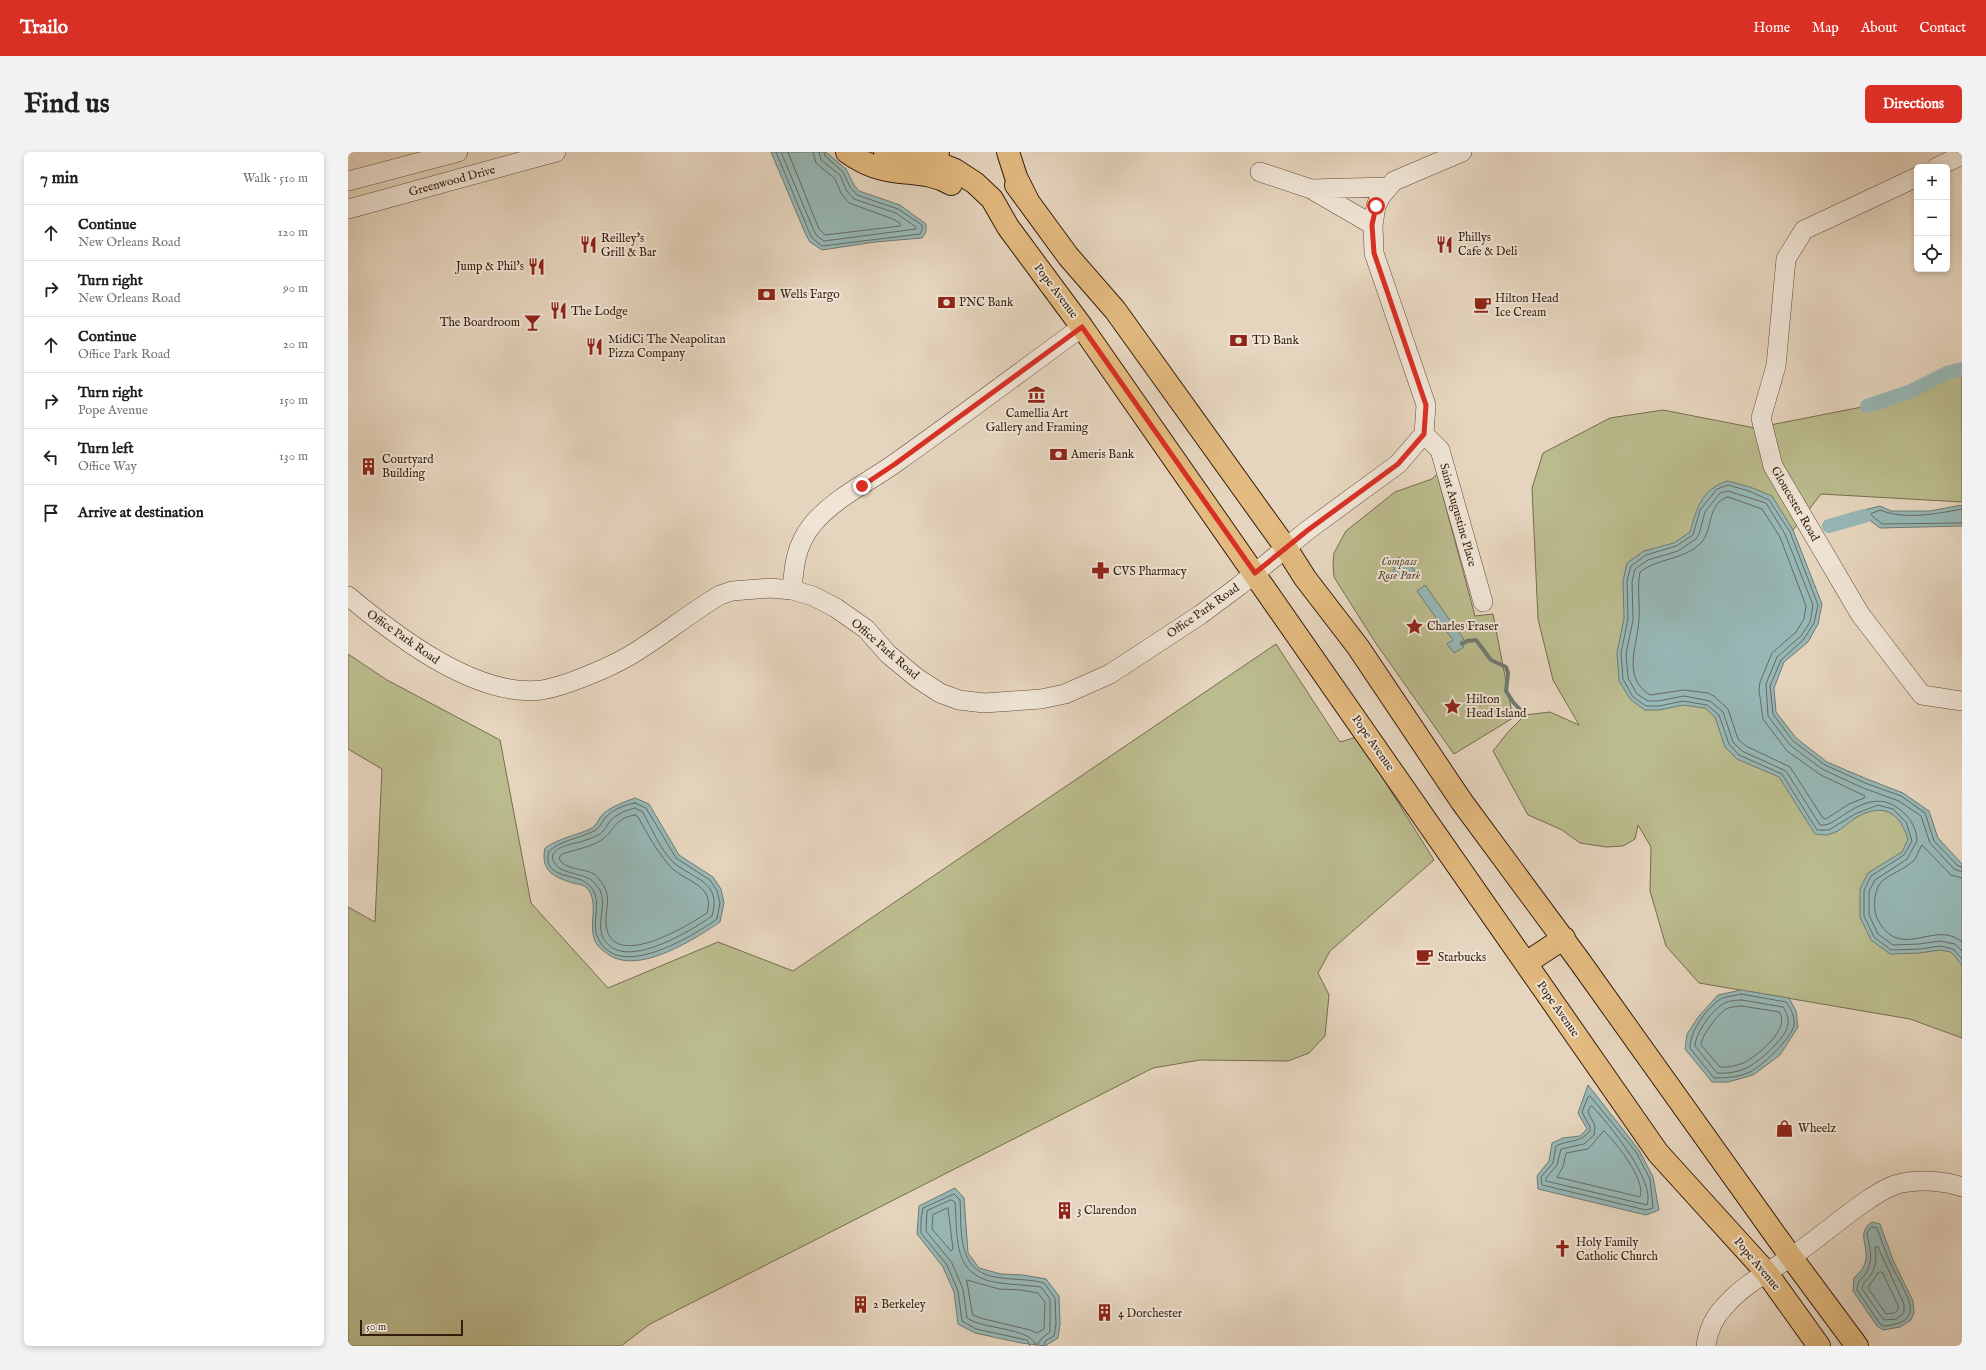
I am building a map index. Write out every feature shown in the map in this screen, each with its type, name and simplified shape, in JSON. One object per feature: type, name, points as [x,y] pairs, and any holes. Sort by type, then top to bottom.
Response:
[{"type":"main road","points":[[847,152],[856,158],[882,169],[929,175],[944,180],[973,197],[1008,227]]},
{"type":"main road","points":[[885,152],[904,156],[928,154]]},
{"type":"main road","points":[[998,152],[1001,162],[1012,180],[1068,256],[1115,310],[1286,548],[1305,578],[1358,646],[1462,802],[1564,938],[1791,1257],[1857,1346]]},
{"type":"main road","points":[[1008,152],[1016,177],[1027,199]]},
{"type":"main road","name":"Pope Avenue","points":[[928,154],[975,183],[992,200],[1008,227],[1082,327],[1255,573],[1658,1153],[1766,1272],[1819,1346]]},
{"type":"main road","points":[[1526,963],[1564,938]]},
{"type":"street","points":[[348,181],[458,152]]},
{"type":"street","name":"Greenwood Drive","points":[[348,209],[556,152]]},
{"type":"street","points":[[1424,434],[1426,405],[1374,253],[1372,225],[1376,206],[1388,186],[1394,181],[1462,152]]},
{"type":"street","points":[[1943,164],[1962,155]]},
{"type":"street","points":[[1260,172],[1311,189],[1372,225]]},
{"type":"street","name":"Gloucester Road","points":[[1914,178],[1804,230],[1786,259],[1776,366],[1761,418],[1773,466],[1860,614],[1922,695],[1962,701]]},
{"type":"street","points":[[1311,189],[1388,186]]},
{"type":"street","points":[[792,590],[794,558],[801,542],[812,525],[830,508],[895,464],[1082,327]]},
{"type":"street","name":"Office Park Road","points":[[348,596],[416,648],[445,666],[476,679],[500,686],[541,690],[555,687],[587,675],[628,656],[720,595],[732,591],[747,589],[792,590],[813,596],[836,608],[866,630],[888,654],[916,678],[940,693],[958,700],[984,703],[1018,701],[1065,694],[1110,674],[1200,615],[1308,530],[1398,464],[1424,434]]},
{"type":"street","name":"Saint Augustine Place","points":[[1424,434],[1440,450],[1483,602]]},
{"type":"street","points":[[1706,1346],[1708,1334],[1716,1316],[1726,1304],[1766,1272],[1791,1257],[1848,1213],[1885,1189],[1901,1183],[1930,1181],[1962,1186]]},
{"type":"green space","points":[[1962,369],[1962,502],[1821,494],[1793,530],[1745,728],[1908,805],[1962,886],[1962,1038],[1910,1019],[1699,983],[1666,946],[1650,891],[1651,847],[1638,825],[1635,839],[1623,846],[1606,847],[1580,843],[1562,830],[1528,815],[1493,751],[1508,732],[1525,715],[1550,712],[1579,725],[1553,680],[1538,619],[1532,488],[1543,453],[1610,418],[1663,410],[1755,428],[1867,406],[1909,392],[1947,373]]},
{"type":"green space","name":"Compass Rose Park","points":[[1437,474],[1475,616],[1493,614],[1513,718],[1454,754],[1375,642],[1334,577],[1333,563],[1334,553],[1346,531],[1395,492],[1432,479]]},
{"type":"green space","points":[[1276,644],[1340,742],[1357,737],[1434,860],[1330,951],[1318,973],[1329,995],[1325,1036],[1309,1053],[1288,1061],[1200,1060],[1153,1068],[650,1324],[621,1346],[348,1346],[348,907],[375,922],[382,769],[348,749],[348,654],[387,680],[500,740],[531,903],[608,988],[718,942],[793,971]]},
{"type":"water","points":[[771,152],[826,152],[846,169],[854,185],[859,191],[900,205],[926,224],[926,232],[922,238],[875,242],[822,250],[810,242],[806,235]]},
{"type":"water","points":[[1727,481],[1750,487],[1772,496],[1793,530],[1822,604],[1818,624],[1808,642],[1784,662],[1774,688],[1776,712],[1796,738],[1827,762],[1903,793],[1929,811],[1938,838],[1962,864],[1962,965],[1951,952],[1939,950],[1920,953],[1890,954],[1871,940],[1860,917],[1860,889],[1868,873],[1902,852],[1908,839],[1904,829],[1895,816],[1882,810],[1866,813],[1857,817],[1834,833],[1827,835],[1815,834],[1779,777],[1737,759],[1725,747],[1715,717],[1705,708],[1683,705],[1659,710],[1645,710],[1631,700],[1619,681],[1617,653],[1624,618],[1623,581],[1627,563],[1644,551],[1674,543],[1690,532],[1701,501],[1711,489]]},
{"type":"water","points":[[1962,505],[1962,526],[1880,528],[1864,516],[1864,510],[1880,506],[1891,511],[1930,511]]},
{"type":"water","points":[[1400,557],[1405,563],[1412,559],[1416,564],[1412,567],[1416,573],[1410,577],[1408,575],[1400,580],[1393,571],[1395,569],[1391,564]]},
{"type":"water","points":[[1425,585],[1452,623],[1444,629],[1417,591]]},
{"type":"water","points":[[1455,627],[1464,639],[1460,642],[1464,647],[1454,653],[1447,644],[1453,640],[1447,632]]},
{"type":"water","points":[[635,798],[649,804],[679,855],[713,877],[721,889],[724,903],[720,922],[709,930],[664,954],[647,959],[632,961],[617,959],[603,951],[598,946],[595,940],[592,925],[593,906],[591,894],[584,886],[560,878],[550,872],[547,868],[544,856],[545,848],[561,839],[590,829],[595,826],[602,815],[607,811],[619,804]]},
{"type":"water","points":[[1741,990],[1789,998],[1796,1011],[1798,1027],[1780,1055],[1753,1075],[1728,1082],[1712,1082],[1685,1049],[1687,1034],[1699,1016],[1718,995]]},
{"type":"water","points":[[1588,1085],[1639,1150],[1653,1177],[1659,1210],[1646,1215],[1538,1189],[1537,1176],[1549,1161],[1552,1143],[1563,1138],[1580,1136],[1587,1129],[1578,1113]]},
{"type":"water","points":[[955,1188],[964,1198],[968,1253],[979,1268],[1001,1274],[1023,1275],[1046,1279],[1059,1296],[1060,1324],[1058,1338],[1045,1346],[1021,1343],[975,1333],[958,1324],[954,1292],[943,1267],[917,1234],[919,1206]]},
{"type":"water","points":[[1872,1222],[1880,1224],[1893,1260],[1913,1301],[1914,1312],[1911,1320],[1900,1327],[1883,1330],[1877,1326],[1853,1291],[1854,1278],[1862,1269],[1866,1261],[1864,1234],[1866,1228]]},
{"type":"waterway","points":[[1867,406],[1909,392],[1947,373],[1962,369]]},
{"type":"waterway","points":[[1829,526],[1864,516]]},
{"type":"waterway","points":[[1462,644],[1467,641],[1476,640],[1491,660],[1506,667],[1508,673],[1506,691],[1513,702],[1525,715]]},
{"type":"place","name":"Phillys Cafe & Deli","points":[[1445,244]]},
{"type":"place","name":"Reilley's Grill & Bar","points":[[588,245]]},
{"type":"place","name":"Jump & Phil's","points":[[537,266]]},
{"type":"place","name":"Wells Fargo","points":[[767,294]]},
{"type":"place","name":"PNC Bank","points":[[946,302]]},
{"type":"place","name":"Hilton Head Ice Cream","points":[[1482,305]]},
{"type":"place","name":"The Lodge","points":[[558,311]]},
{"type":"place","name":"The Boardroom","points":[[533,322]]},
{"type":"place","name":"TD Bank","points":[[1239,340]]},
{"type":"place","name":"MidiCi The Neapolitan Pizza Company","points":[[595,346]]},
{"type":"place","name":"Camellia Art Gallery and Framing","points":[[1037,394]]},
{"type":"place","name":"Ameris Bank","points":[[1058,454]]},
{"type":"place","name":"Courtyard Building","points":[[369,466]]},
{"type":"place","name":"CVS Pharmacy","points":[[1100,571]]},
{"type":"place","name":"Charles Fraser","points":[[1414,626]]},
{"type":"place","name":"Hilton Head Island","points":[[1453,706]]},
{"type":"place","name":"Starbucks","points":[[1425,957]]},
{"type":"place","name":"Wheelz","points":[[1785,1128]]},
{"type":"place","name":"3 Clarendon","points":[[1064,1210]]},
{"type":"place","name":"Holy Family Catholic Church","points":[[1563,1249]]},
{"type":"place","name":"2 Berkeley","points":[[860,1304]]},
{"type":"place","name":"4 Dorchester","points":[[1105,1313]]},
{"type":"route","points":[[862,486],[895,464],[1082,327],[1255,573],[1308,530],[1398,464],[1424,434],[1426,405],[1374,253],[1372,225],[1376,206]]}]
